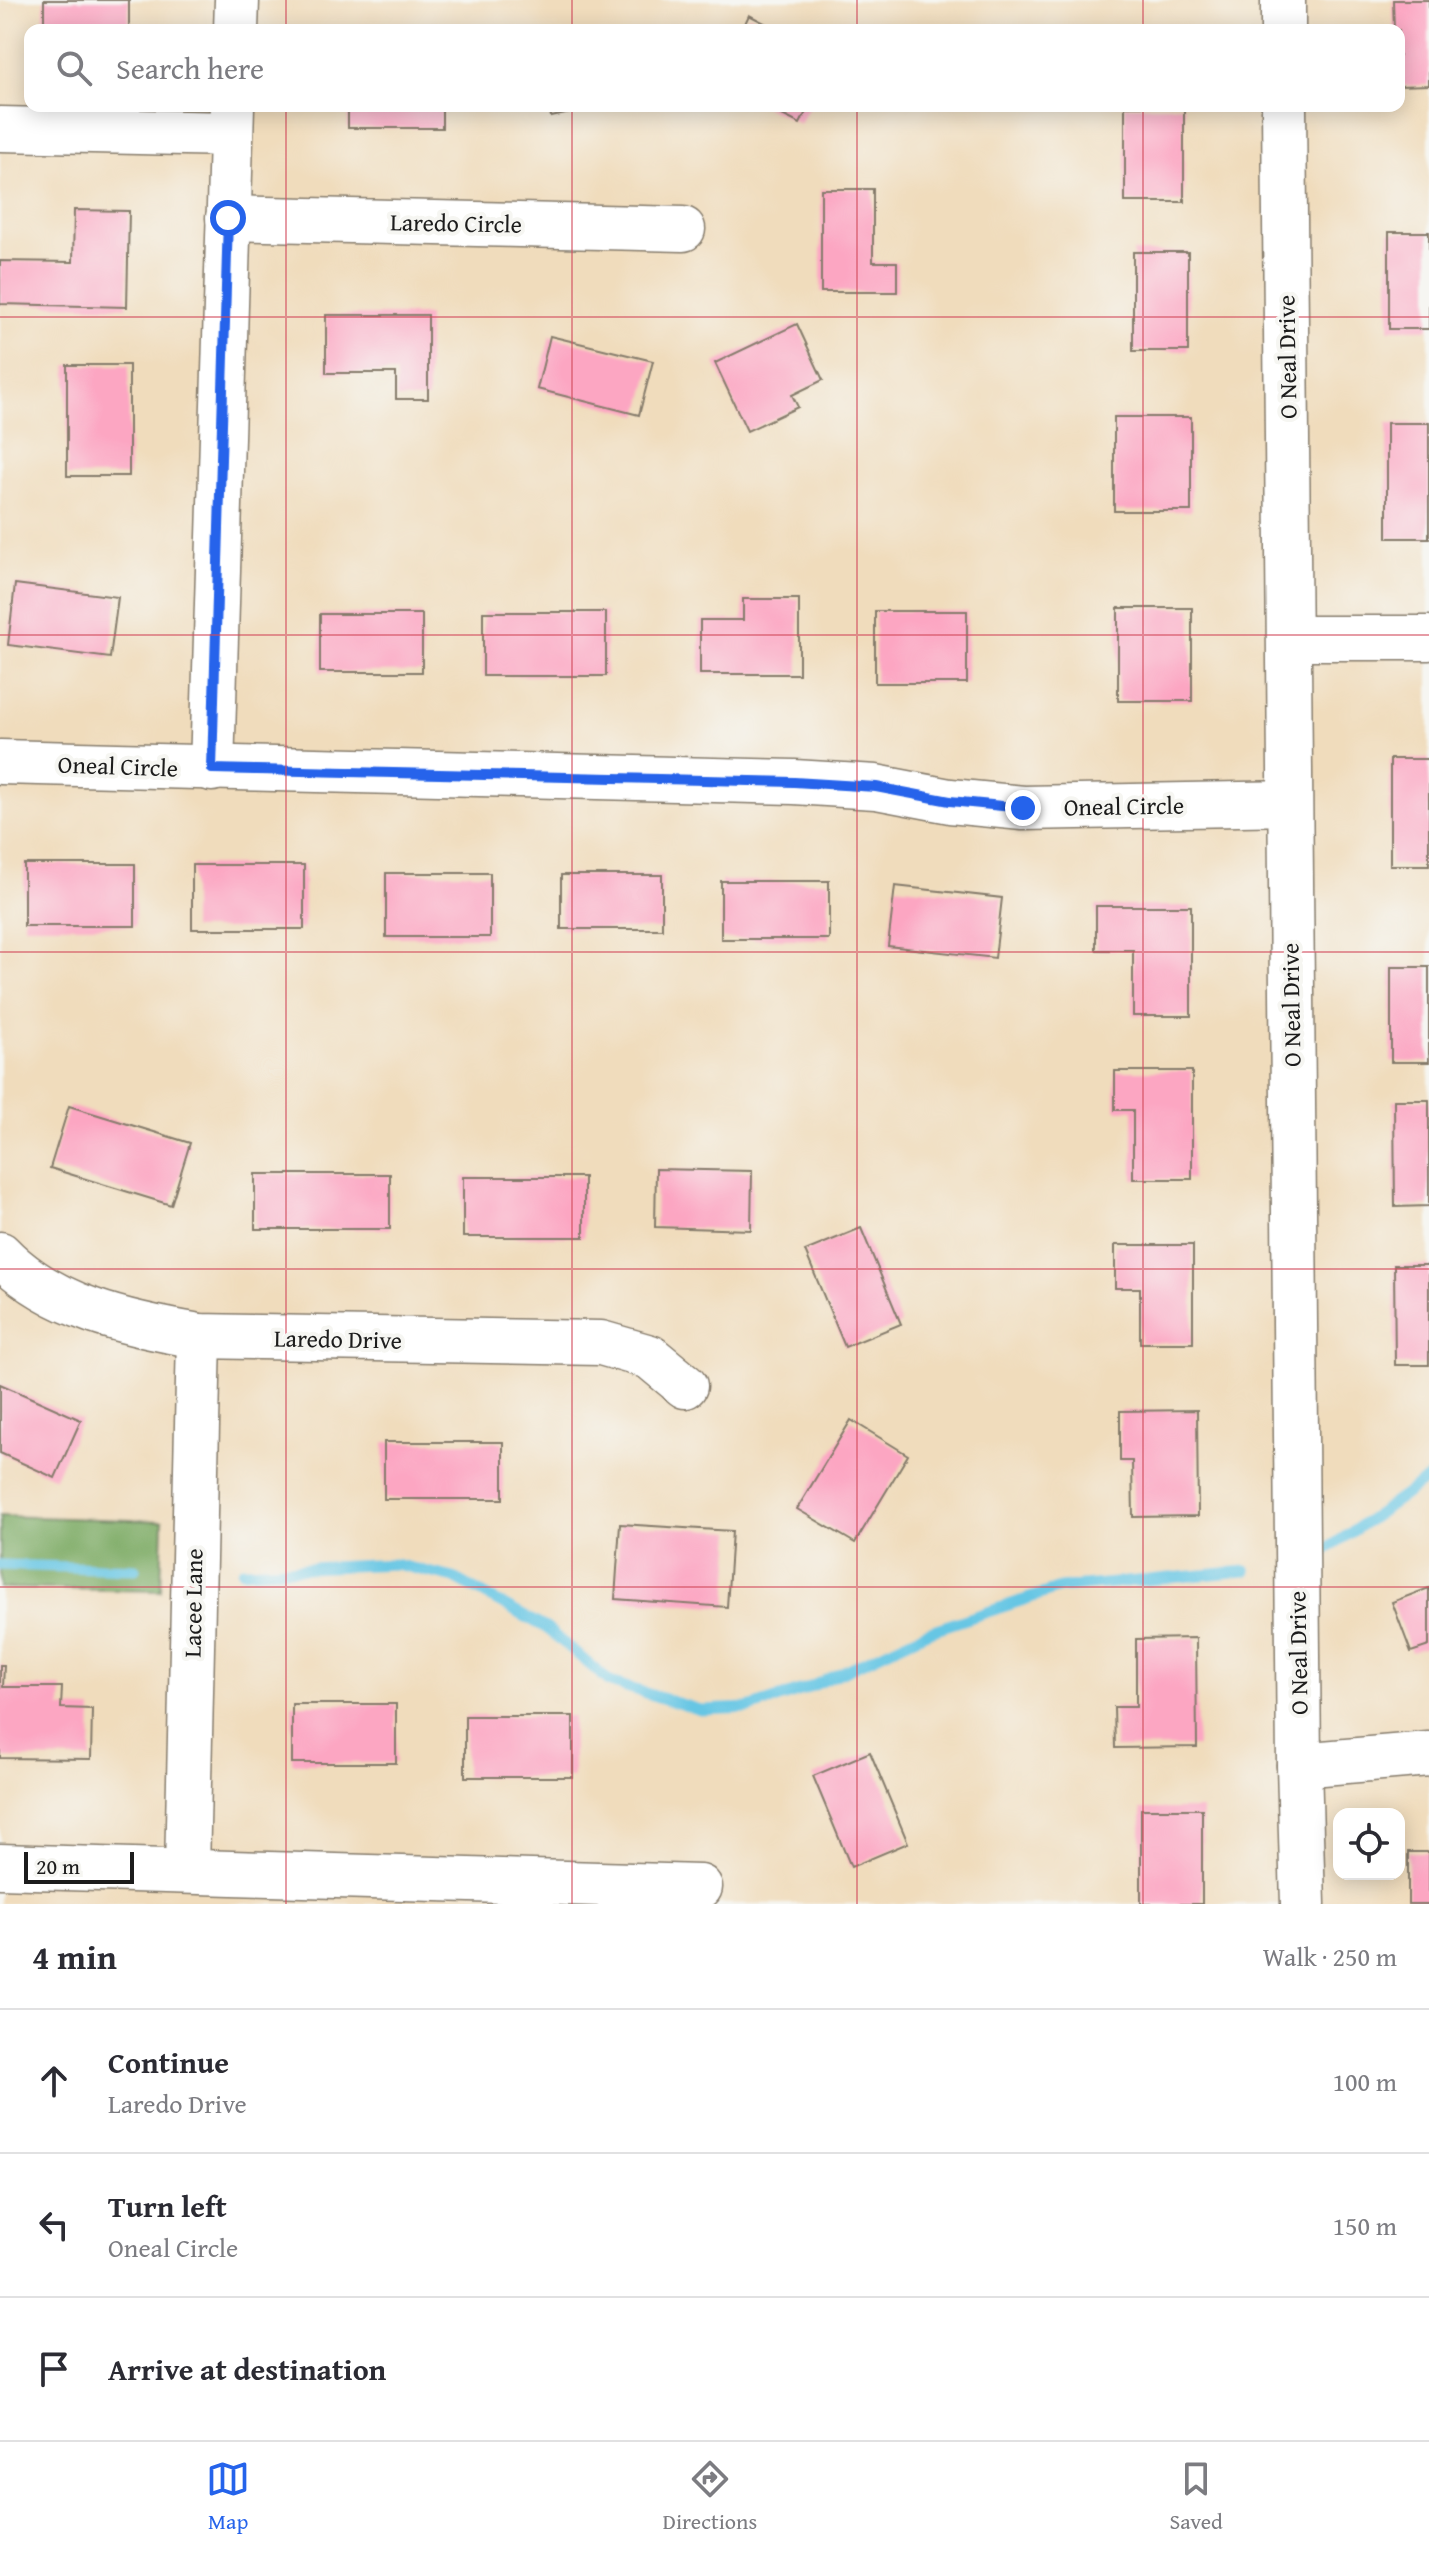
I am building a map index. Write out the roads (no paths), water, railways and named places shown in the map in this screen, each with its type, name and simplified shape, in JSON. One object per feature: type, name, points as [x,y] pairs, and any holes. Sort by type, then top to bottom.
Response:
[{"type":"street","points":[[236,24],[237,0]]},
{"type":"street","points":[[1283,0],[1283,24]]},
{"type":"street","name":"O Neal Drive","points":[[1284,112],[1299,1765],[1303,1904]]},
{"type":"street","points":[[0,129],[231,120],[212,769]]},
{"type":"street","name":"Laredo Circle","points":[[228,218],[683,229]]},
{"type":"street","points":[[1290,638],[1429,638]]},
{"type":"street","name":"Oneal Circle","points":[[0,762],[794,782],[876,787],[950,801],[1023,808],[1289,803]]},
{"type":"street","name":"Laredo Drive","points":[[0,1254],[45,1289],[85,1309],[136,1325],[199,1336],[601,1343],[650,1357],[685,1386]]},
{"type":"street","name":"Lacee Lane","points":[[187,1870],[199,1336]]},
{"type":"street","points":[[1299,1765],[1429,1754]]},
{"type":"street","points":[[0,1866],[700,1887]]},
{"type":"waterway","points":[[1323,1552],[1429,1478]]},
{"type":"waterway","points":[[242,1571],[395,1564],[454,1578],[546,1628],[610,1682],[700,1710],[749,1708],[806,1689],[927,1632],[1060,1588],[1246,1571]]},
{"type":"waterway","points":[[0,1565],[135,1569]]}]
